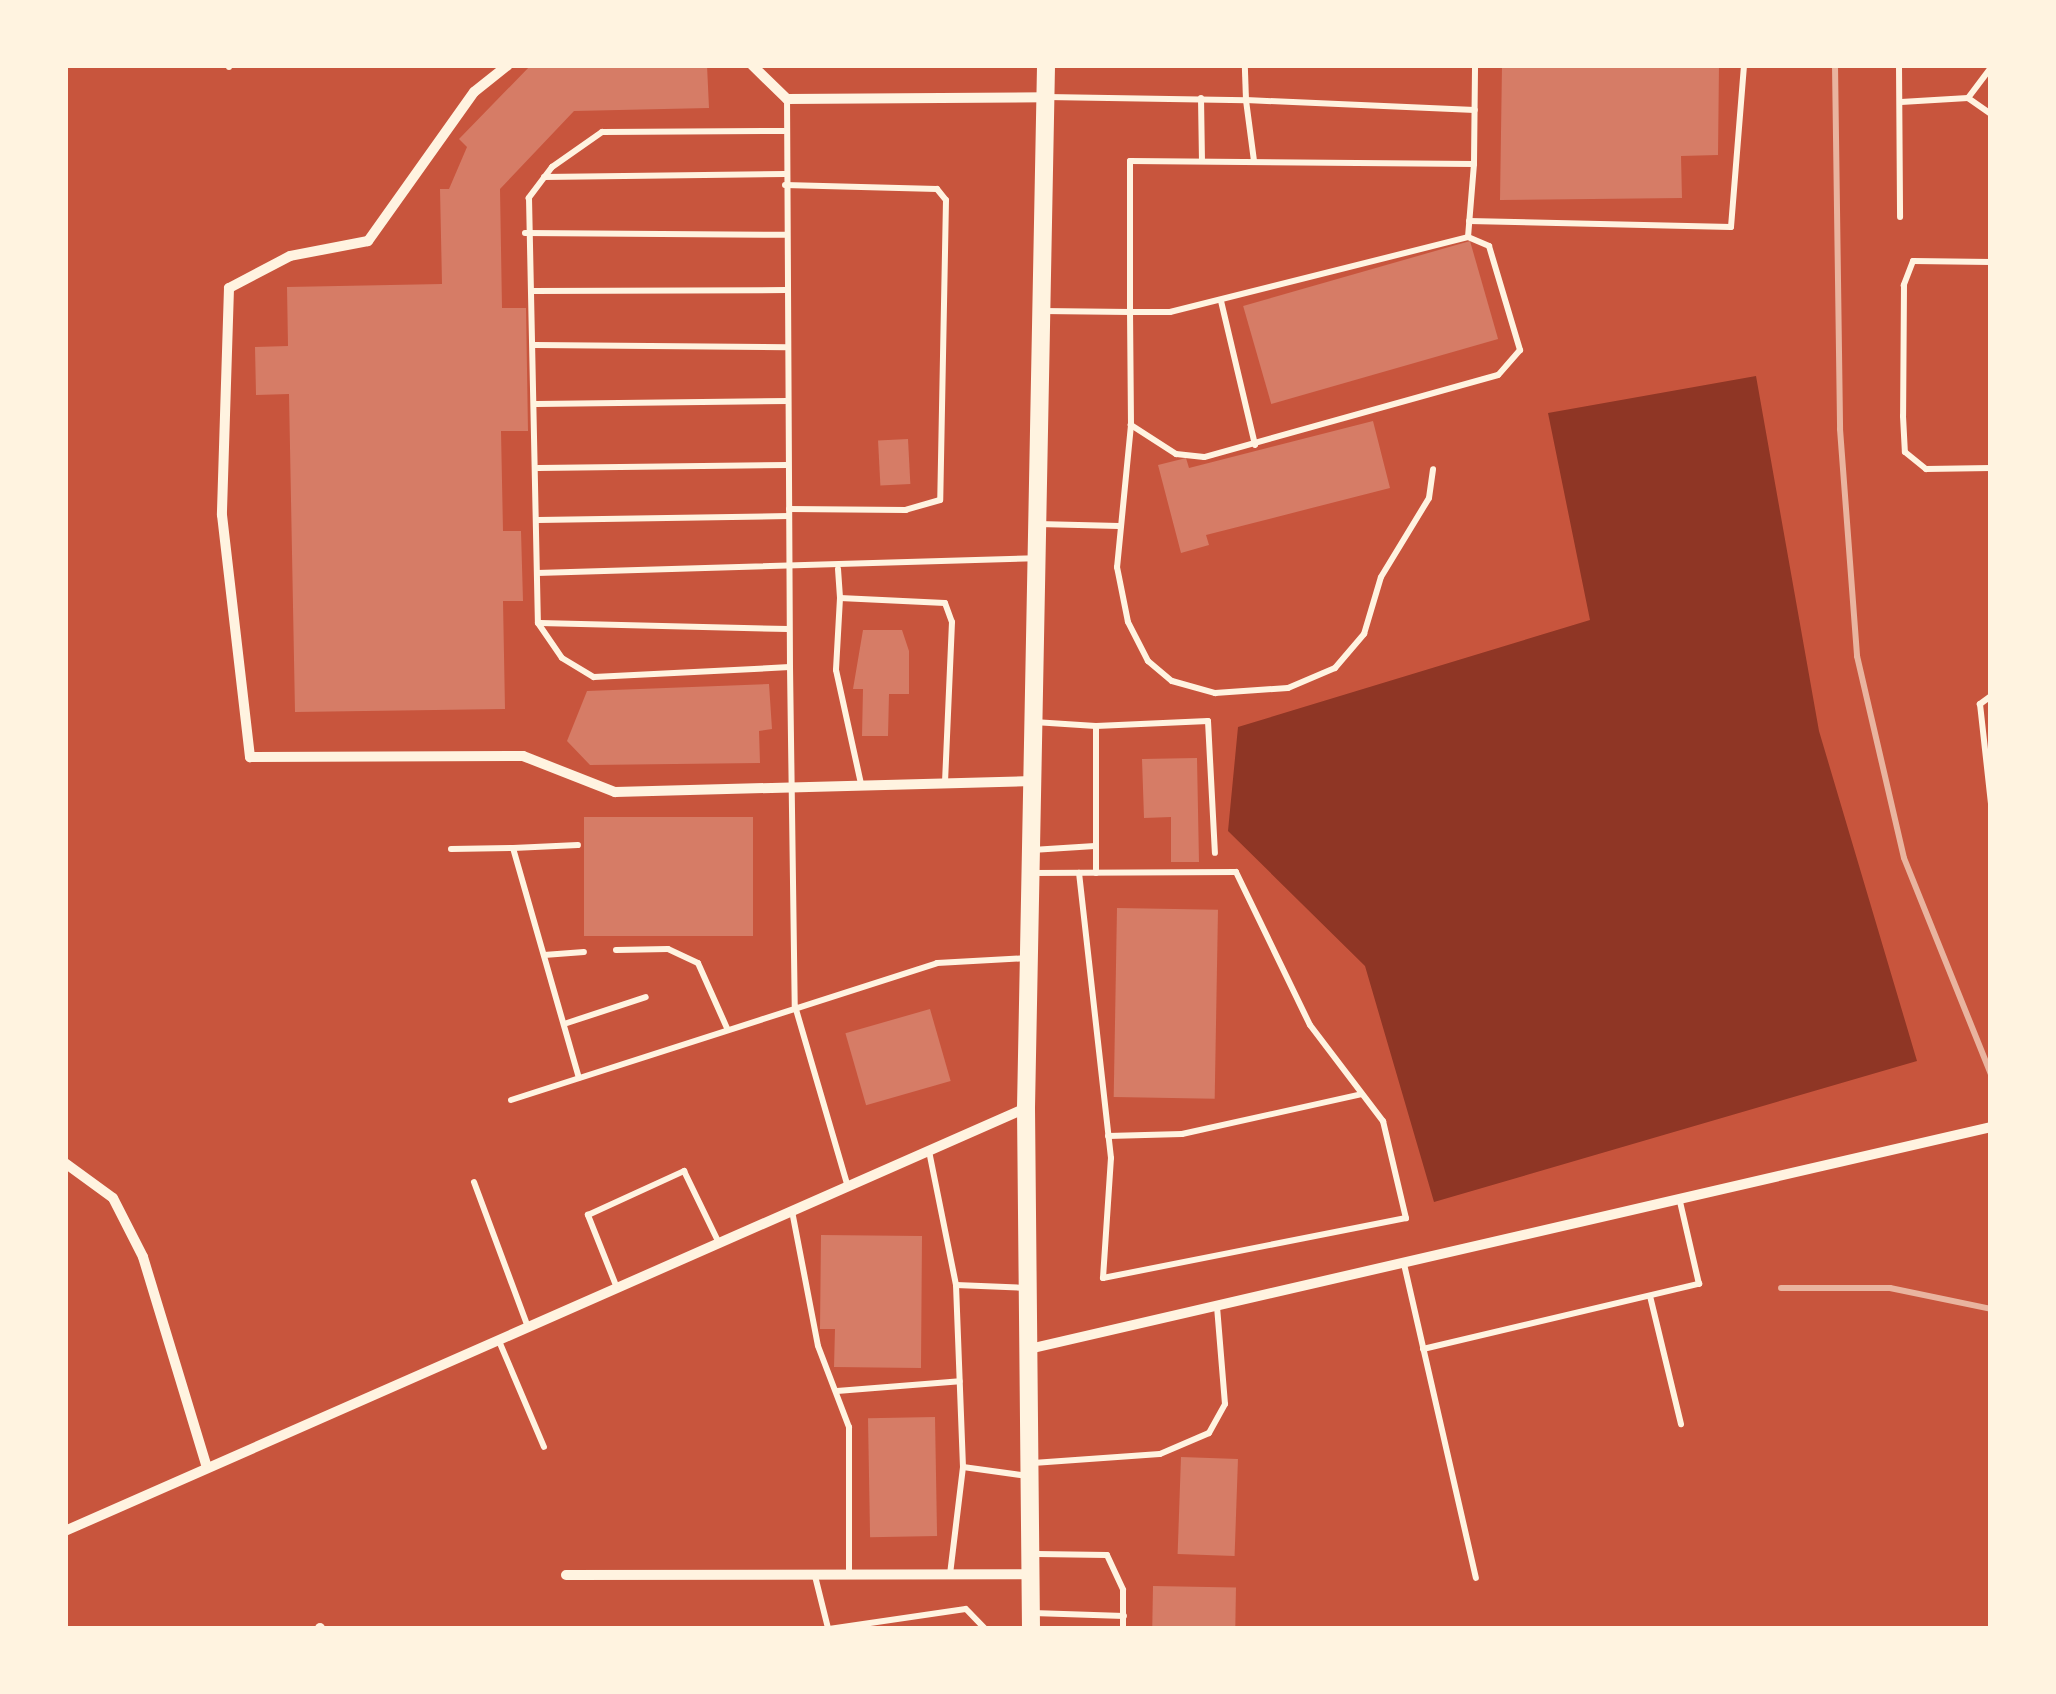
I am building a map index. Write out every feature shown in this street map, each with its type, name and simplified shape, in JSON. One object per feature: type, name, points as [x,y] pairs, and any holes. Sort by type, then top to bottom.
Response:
[{"type":"main road","points":[[1031,1621],[1031,1574],[1037,1554],[1026,1108],[1046,65]]},
{"type":"street","points":[[508,65],[474,92],[368,241],[290,256],[229,288],[222,515],[250,757],[523,756],[615,792],[1032,781]]},
{"type":"street","points":[[752,65],[787,99],[1046,97]]},
{"type":"street","points":[[65,1531],[1026,1108]]},
{"type":"street","points":[[1029,1349],[1680,1202],[1991,1127]]},
{"type":"street","points":[[65,1163],[113,1198],[142,1256],[207,1468]]},
{"type":"street","points":[[566,1575],[1031,1574]]},
{"type":"lane","points":[[1245,65],[1254,161]]},
{"type":"lane","points":[[1468,237],[1476,65]]},
{"type":"lane","points":[[1469,221],[1731,227],[1744,65]]},
{"type":"lane","points":[[1899,65],[1900,217]]},
{"type":"lane","points":[[1968,98],[1991,67]]},
{"type":"lane","points":[[1046,97],[1201,98],[1475,110]]},
{"type":"lane","points":[[1201,98],[1202,161]]},
{"type":"lane","points":[[1901,102],[1968,98],[1991,114]]},
{"type":"lane","points":[[787,99],[784,131],[788,629],[795,1006],[848,1187]]},
{"type":"lane","points":[[784,131],[602,132],[544,177],[528,198],[525,233],[535,345],[538,623],[562,658],[594,677],[790,667]]},
{"type":"lane","points":[[1433,469],[1429,498],[1380,576],[1364,634],[1335,668],[1288,688],[1215,693],[1172,681],[1148,661],[1128,622],[1119,526],[1130,425],[1130,161],[1474,164]]},
{"type":"lane","points":[[544,177],[785,174]]},
{"type":"lane","points":[[538,520],[906,510],[940,500],[946,200],[937,190],[785,185]]},
{"type":"lane","points":[[525,233],[786,235]]},
{"type":"lane","points":[[1041,311],[1130,312],[1221,301],[1468,237],[1489,246],[1520,350],[1498,375],[1254,445],[1176,454],[1130,425]]},
{"type":"lane","points":[[1991,262],[1913,261],[1904,285],[1904,416],[1905,452],[1926,470],[1991,468]]},
{"type":"lane","points":[[533,291],[786,290]]},
{"type":"lane","points":[[1221,301],[1254,445]]},
{"type":"lane","points":[[535,345],[787,347]]},
{"type":"lane","points":[[536,404],[788,401]]},
{"type":"lane","points":[[538,468],[788,466]]},
{"type":"lane","points":[[1036,524],[1119,526]]},
{"type":"lane","points":[[537,572],[790,572],[1036,558]]},
{"type":"lane","points":[[838,569],[836,670],[861,784]]},
{"type":"lane","points":[[840,598],[945,603],[945,783]]},
{"type":"lane","points":[[538,623],[788,629]]},
{"type":"lane","points":[[1991,696],[1980,704],[1991,804]]},
{"type":"lane","points":[[1033,722],[1096,726],[1208,721],[1214,853]]},
{"type":"lane","points":[[1096,726],[1096,873]]},
{"type":"lane","points":[[450,848],[578,845]]},
{"type":"lane","points":[[1030,850],[1096,846]]},
{"type":"lane","points":[[513,848],[579,1078]]},
{"type":"lane","points":[[1030,873],[1236,872],[1310,1025],[1383,1121],[1406,1218],[1102,1278],[1108,1136],[1079,873]]},
{"type":"lane","points":[[616,950],[668,948],[698,963],[728,1028]]},
{"type":"lane","points":[[544,955],[584,952]]},
{"type":"lane","points":[[511,1100],[937,963],[1029,958]]},
{"type":"lane","points":[[564,1024],[646,998]]},
{"type":"lane","points":[[1108,1136],[1182,1134],[1362,1094]]},
{"type":"lane","points":[[929,1151],[956,1286],[963,1468],[950,1574]]},
{"type":"lane","points":[[617,1288],[588,1216],[684,1171],[719,1243]]},
{"type":"lane","points":[[474,1182],[528,1327]]},
{"type":"lane","points":[[1423,1349],[1699,1284],[1680,1202]]},
{"type":"lane","points":[[792,1211],[818,1346],[849,1427],[849,1574]]},
{"type":"lane","points":[[1404,1264],[1476,1578]]},
{"type":"lane","points":[[956,1286],[1029,1288]]},
{"type":"lane","points":[[1650,1296],[1680,1424]]},
{"type":"lane","points":[[963,1468],[1034,1470],[1160,1454],[1209,1433],[1225,1404],[1217,1306]]},
{"type":"lane","points":[[499,1340],[544,1447]]},
{"type":"lane","points":[[837,1391],[960,1381]]},
{"type":"lane","points":[[1037,1554],[1107,1555],[1124,1629]]},
{"type":"lane","points":[[815,1574],[828,1629],[966,1609],[985,1629]]},
{"type":"lane","points":[[1031,1621],[1124,1616]]},
{"type":"shaded area","points":[[1756,376],[1819,731],[1917,1061],[1434,1202],[1365,966],[1228,831],[1238,727],[1590,620],[1548,413]]},
{"type":"building","points":[[531,65],[707,65],[709,108],[574,111],[500,189],[502,308],[526,308],[528,431],[501,431],[503,531],[521,531],[523,601],[503,601],[505,709],[295,712],[289,394],[256,395],[255,347],[288,346],[287,287],[442,284],[440,189],[449,189],[467,147],[459,139]]},
{"type":"building","points":[[1502,65],[1719,65],[1718,155],[1681,156],[1682,198],[1500,200]]},
{"type":"building","points":[[1470,241],[1498,339],[1271,404],[1243,306]]},
{"type":"building","points":[[1373,421],[1390,488],[1206,535],[1209,545],[1181,553],[1158,465],[1186,458],[1189,468]]},
{"type":"building","points":[[908,439],[910,484],[880,486],[878,441]]},
{"type":"building","points":[[863,630],[902,630],[909,651],[909,694],[889,694],[888,736],[862,736],[863,689],[853,689]]},
{"type":"building","points":[[769,684],[772,729],[759,731],[760,763],[590,765],[567,741],[587,691]]},
{"type":"building","points":[[1197,758],[1199,862],[1171,862],[1171,817],[1144,818],[1142,759]]},
{"type":"building","points":[[584,817],[753,817],[753,936],[584,936]]},
{"type":"building","points":[[1117,908],[1218,910],[1215,1099],[1114,1097]]},
{"type":"building","points":[[930,1009],[951,1081],[866,1105],[845,1033]]},
{"type":"building","points":[[821,1235],[922,1236],[921,1368],[834,1367],[835,1329],[820,1329]]},
{"type":"building","points":[[935,1417],[937,1536],[870,1537],[868,1418]]},
{"type":"building","points":[[1181,1457],[1238,1459],[1235,1556],[1178,1554]]},
{"type":"building","points":[[1153,1586],[1236,1587],[1235,1629],[1152,1629]]},
{"type":"railway","points":[[1835,65],[1840,429],[1857,656],[1904,858],[1991,1074]]},
{"type":"railway","points":[[1781,1288],[1890,1288],[1991,1309]]}]
